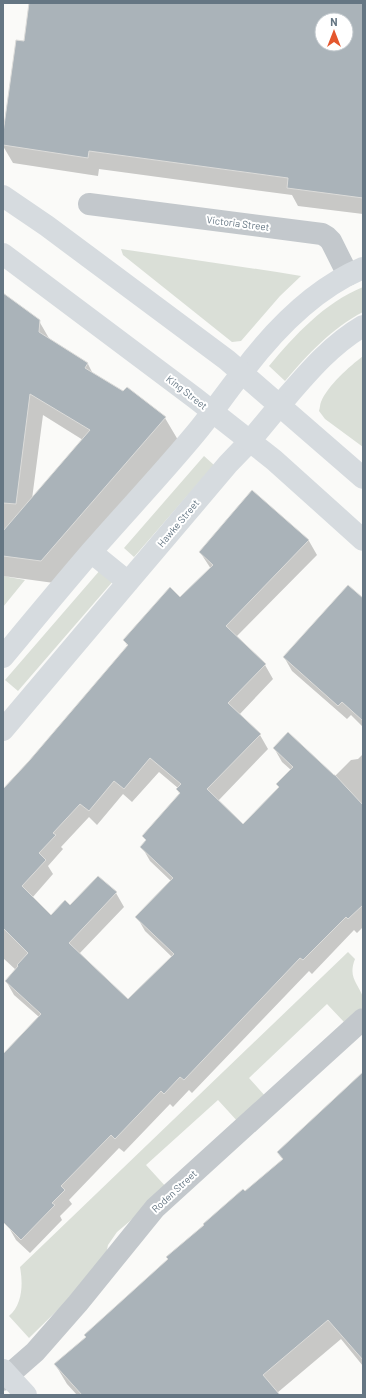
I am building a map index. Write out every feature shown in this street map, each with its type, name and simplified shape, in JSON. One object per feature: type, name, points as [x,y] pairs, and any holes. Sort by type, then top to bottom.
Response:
[{"type":"main road","points":[[3,196],[48,226],[227,360],[363,478]]},
{"type":"main road","name":"King Street","points":[[3,254],[279,463],[363,540]]},
{"type":"main road","points":[[3,657],[91,552],[213,413],[242,373],[294,313],[321,292],[355,272]]},
{"type":"main road","name":"Hawke Street","points":[[3,730],[279,406],[323,357],[340,341],[363,326]]},
{"type":"main road","points":[[91,552],[128,582]]},
{"type":"main road","points":[[5,1376],[26,1395]]},
{"type":"street","name":"Victoria Street","points":[[89,204],[325,235],[355,272]]},
{"type":"street","name":"Roden Street","points":[[5,1376],[35,1352],[78,1304],[154,1208],[363,1019]]},
{"type":"shaded area","points":[[121,249],[301,276],[280,296],[241,341],[232,342],[123,255]]},
{"type":"shaded area","points":[[363,287],[363,312],[352,318],[321,342],[285,381],[269,366],[311,321],[336,302]]},
{"type":"shaded area","points":[[363,356],[363,447],[325,419],[319,411],[321,402],[329,389],[345,371]]},
{"type":"shaded area","points":[[204,456],[214,465],[134,557],[124,548]]},
{"type":"shaded area","points":[[101,569],[114,580],[18,691],[5,680]]},
{"type":"shaded area","points":[[3,576],[25,580],[3,607]]},
{"type":"shaded area","points":[[348,952],[355,959],[352,970],[354,979],[363,997],[363,1007],[344,1022],[327,1004],[249,1078],[266,1097],[239,1123],[218,1100],[146,1165],[168,1189],[117,1232],[108,1245],[105,1259],[73,1295],[29,1338],[9,1316],[17,1306],[21,1293],[22,1280],[20,1267]]},
{"type":"building","points":[[29,3],[363,3],[363,198],[287,188],[288,178],[89,151],[88,158],[3,145],[3,133],[16,40],[24,41]]},
{"type":"building","points":[[3,293],[40,320],[39,332],[88,363],[85,368],[123,391],[127,387],[166,417],[41,561],[3,556],[3,531],[90,430],[30,394],[16,504],[3,503]]},
{"type":"building","points":[[252,490],[309,540],[226,626],[266,664],[228,703],[261,734],[207,789],[243,824],[279,787],[276,784],[293,767],[273,748],[288,732],[335,775],[363,805],[363,905],[348,919],[346,917],[303,960],[300,958],[184,1080],[180,1077],[164,1094],[161,1091],[115,1139],[111,1135],[61,1186],[65,1190],[52,1203],[55,1205],[21,1240],[3,1222],[3,1054],[41,1014],[5,981],[28,953],[3,928],[3,789],[29,761],[128,645],[123,640],[170,587],[180,597],[213,565],[199,552]],"holes":[[[150,758],[181,784],[176,789],[180,793],[142,836],[146,840],[140,847],[173,878],[135,917],[174,954],[128,999],[69,943],[117,892],[98,876],[70,905],[65,900],[51,915],[22,886],[46,860],[39,853],[56,835],[53,833],[80,804],[89,811],[114,781],[124,789]]]},
{"type":"building","points":[[348,585],[363,598],[363,721],[342,702],[338,706],[283,657]]},
{"type":"building","points":[[363,1072],[363,1360],[328,1320],[263,1375],[280,1395],[82,1395],[54,1364],[86,1337],[84,1335],[168,1259],[166,1257],[243,1189],[245,1191],[283,1159],[277,1152]]}]
